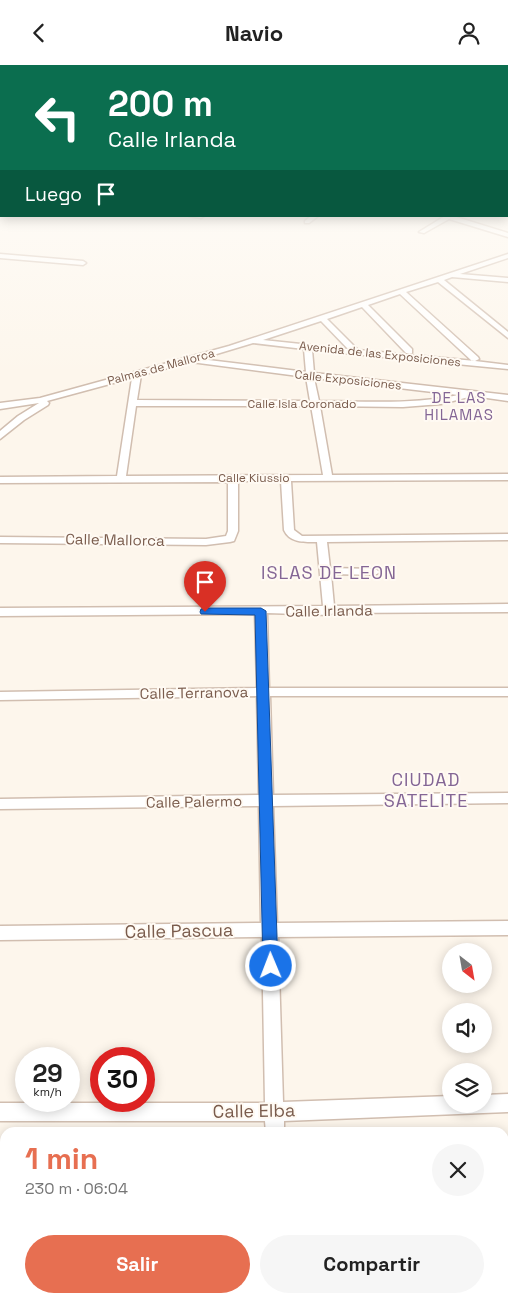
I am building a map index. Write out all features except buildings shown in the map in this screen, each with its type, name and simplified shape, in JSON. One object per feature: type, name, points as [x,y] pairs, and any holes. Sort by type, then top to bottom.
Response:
[{"type":"street","points":[[32,259],[82,263]]},
{"type":"street","name":"Palmas de Mallorca","points":[[0,406],[41,400],[251,342],[500,259]]},
{"type":"street","points":[[464,271],[508,273]]},
{"type":"street","points":[[450,275],[508,280]]},
{"type":"street","points":[[438,279],[508,336]]},
{"type":"street","points":[[492,279],[508,291]]},
{"type":"street","points":[[401,291],[475,359]]},
{"type":"street","points":[[363,304],[409,351]]},
{"type":"street","points":[[322,317],[355,351]]},
{"type":"street","name":"Avenida de las Exposiciones","points":[[251,342],[508,367]]},
{"type":"street","points":[[308,347],[310,375],[328,478]]},
{"type":"street","name":"Calle Exposiciones","points":[[188,360],[508,398]]},
{"type":"street","points":[[122,479],[137,374]]},
{"type":"street","name":"Palmas de Mallorca","points":[[3,433],[33,410],[70,392]]},
{"type":"street","name":"Calle Isla Coronado","points":[[132,403],[424,403],[472,394]]},
{"type":"street","name":"Palmas de Mallorca","points":[[0,412],[5,415],[3,433]]},
{"type":"street","name":"Calle Kiussio","points":[[0,480],[508,477]]},
{"type":"street","name":"Calle Mallorca","points":[[0,539],[206,542],[230,539],[233,531],[233,478]]},
{"type":"street","points":[[286,478],[288,525],[291,534],[300,539],[508,537]]},
{"type":"street","points":[[322,540],[329,611]]},
{"type":"street","points":[[324,571],[375,572]]},
{"type":"street","name":"Calle Irlanda","points":[[0,612],[329,611],[508,608]]},
{"type":"street","points":[[261,611],[275,1127]]},
{"type":"street","name":"Calle Terranova","points":[[0,696],[263,692],[508,692]]},
{"type":"street","name":"Calle Palermo","points":[[0,804],[508,798]]},
{"type":"street","name":"Calle Pascua","points":[[0,933],[508,928]]},
{"type":"street","name":"Calle Elba","points":[[0,1112],[274,1112],[508,1103]]},
{"type":"district","name":"DE LAS HILAMAS","points":[[459,406]]},
{"type":"district","name":"ISLAS DE LEON","points":[[329,573]]},
{"type":"district","name":"CIUDAD SATELITE","points":[[426,790]]},
{"type":"route","points":[[205,612],[261,611],[271,966]]}]
